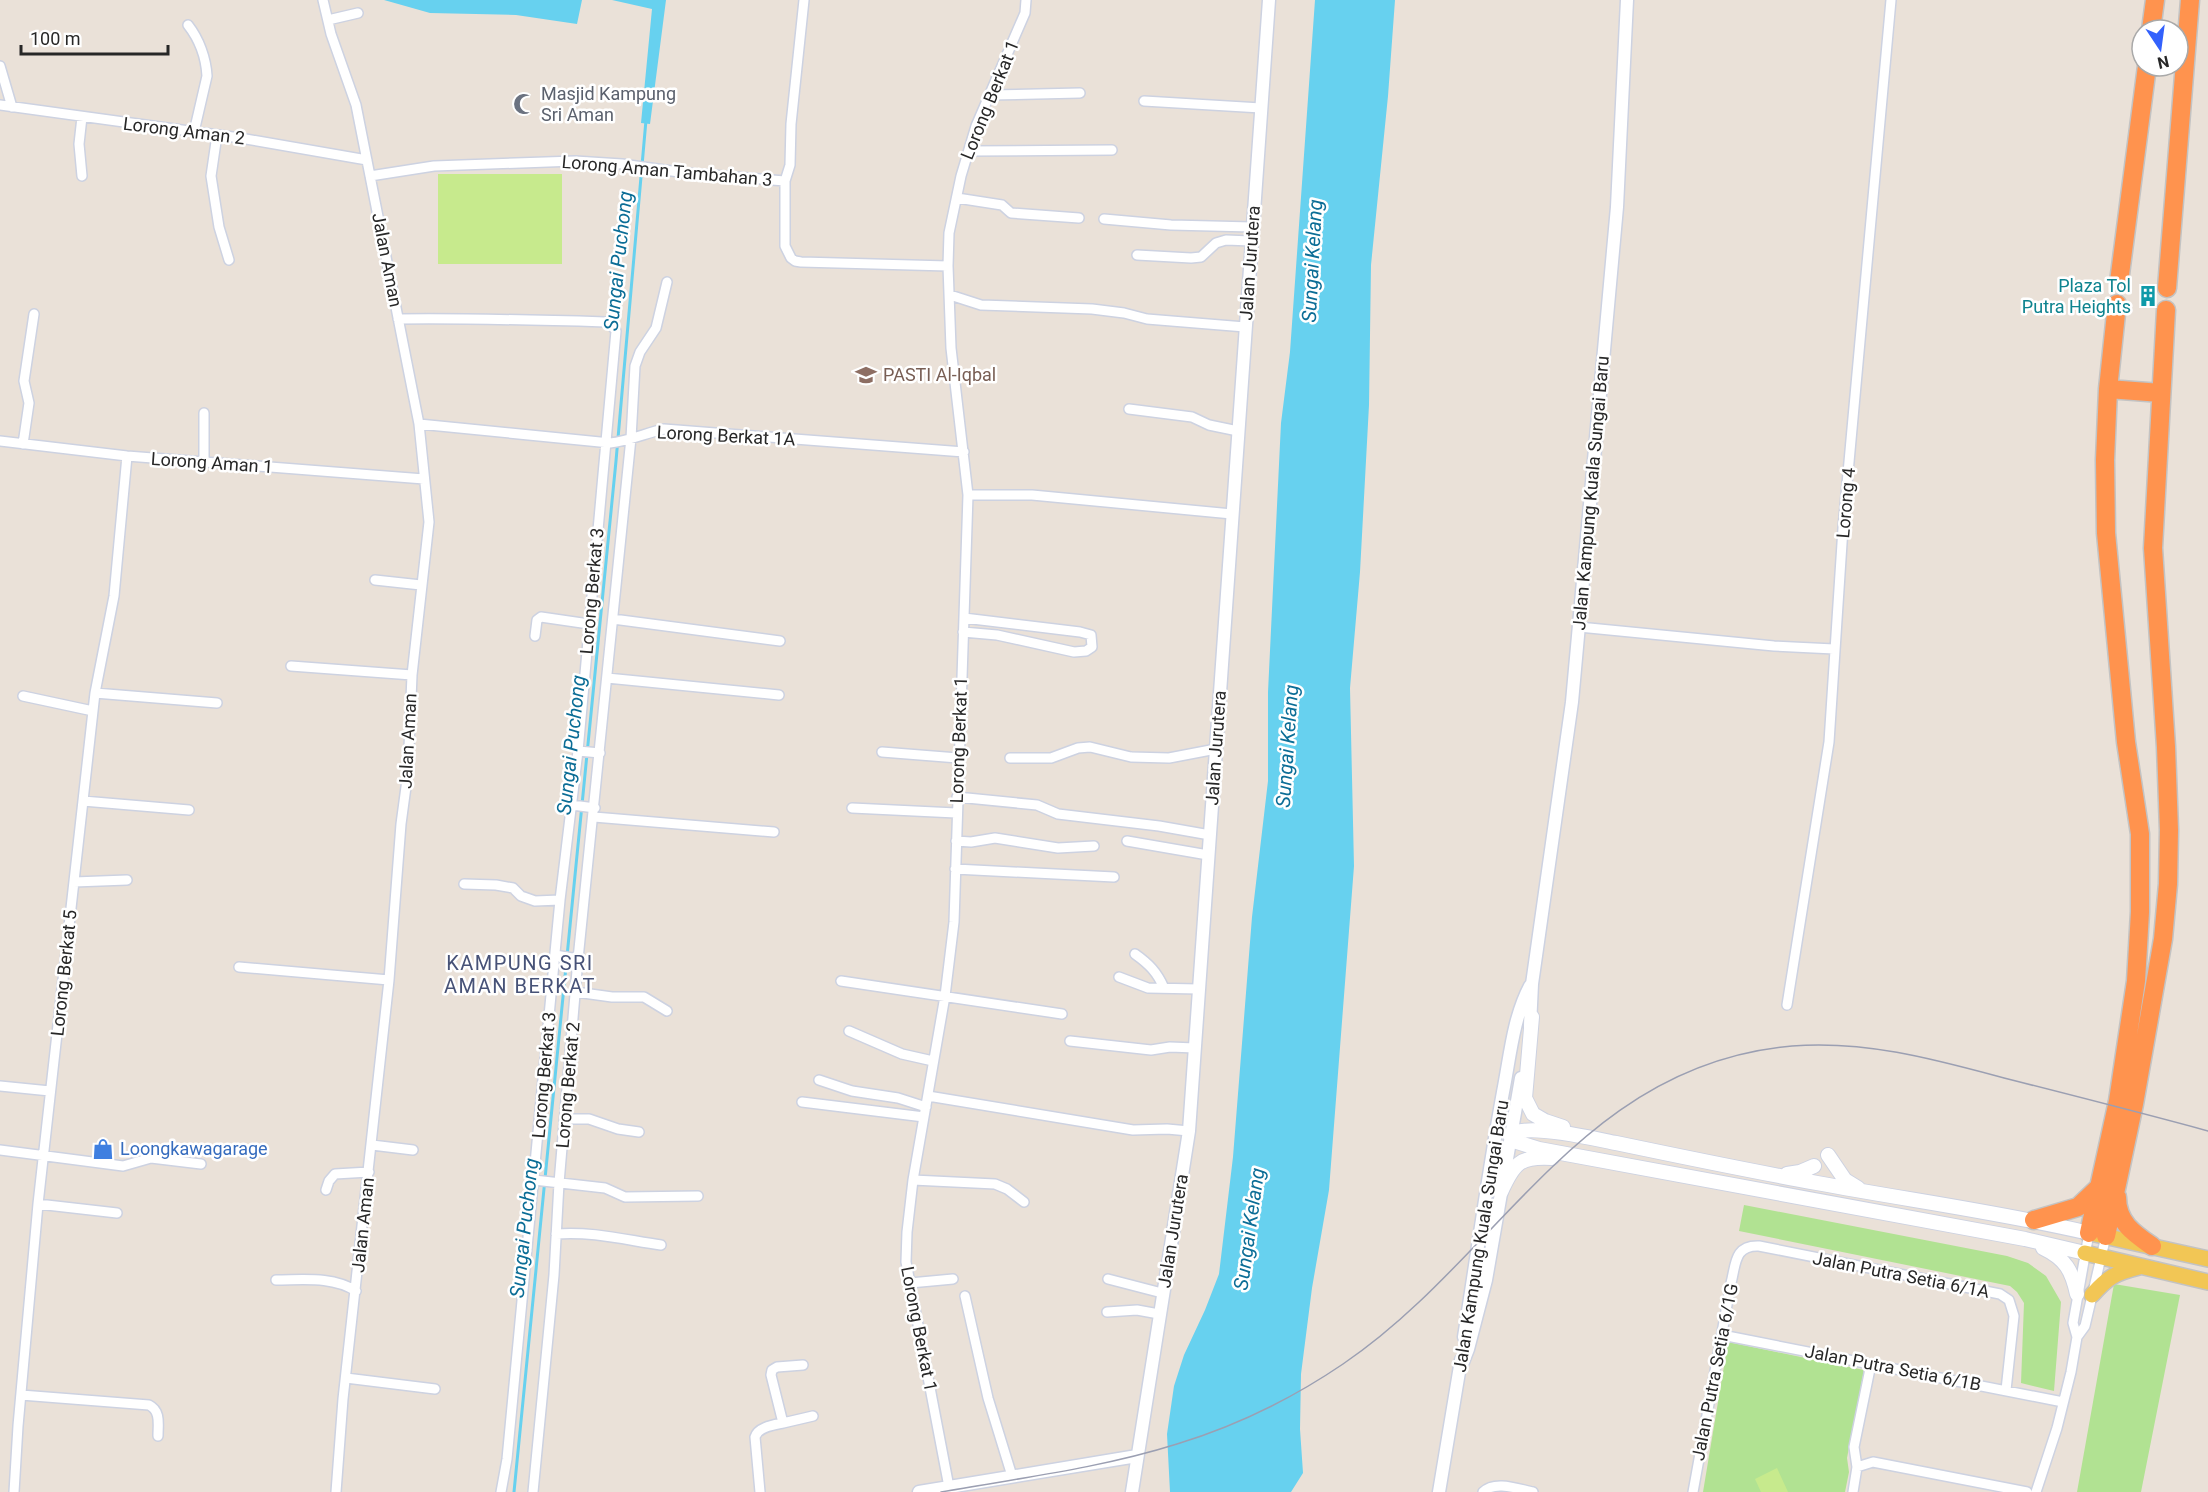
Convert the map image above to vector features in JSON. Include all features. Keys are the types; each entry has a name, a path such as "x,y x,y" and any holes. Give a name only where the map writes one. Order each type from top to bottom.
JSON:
{"highway":[{"path":"2153,18 2155,0"},
{"path":"2167,288 2190,0"},
{"path":"2119,282 2145,78"},
{"path":"2098,1234 2108,1187 2136,981 2140,912 2140,834 2126,742 2106,533 2105,460 2108,389 2117,304"},
{"path":"2034,1220 2078,1208 2108,1187 2134,1104 2163,939 2168,884 2169,830 2153,548 2166,310"},
{"path":"2108,389 2161,393"},
{"path":"2108,1187 2120,1216 2130,1230 2152,1246"}],"main road":[{"path":"1532,1017 1525,1098 1528,1107 1533,1114 1545,1121 1604,1140"},
{"path":"2208,1259 2034,1220 1818,1183 1604,1140 1534,1129 1515,1130 1510,1134 1517,1142 1539,1149 2025,1239 2208,1282"},
{"path":"1828,1155 1845,1180 1863,1191"},
{"path":"1501,1192 1509,1173 1519,1162 1528,1158 1605,1161"},
{"path":"1776,1175 1800,1172 1814,1167"},
{"path":"1792,1197 1818,1183"},
{"path":"1818,1183 1834,1204"},
{"path":"2025,1239 2057,1255 2072,1273 2085,1295 2106,1279 2122,1271 2142,1266"}],"street":[{"name":"Jalan Aman","path":"323,0 327,20 356,105 419,424 429,522 412,675 408,772 401,824 389,980 336,1492"},
{"name":"Lorong Aman Tambahan 3","path":"804,0 791,124 790,165 785,181 785,246 790,258 795,261 948,266"},
{"name":"Lorong Berkat 1","path":"949,1486 906,1262 906,1242 913,1180 945,996 954,922 968,495 951,348 949,233 976,126 1025,14 1026,0"},
{"name":"Jalan Jurutera","path":"1132,1492 1162,1293 1190,1131 1269,0"},
{"name":"Jalan Kampung Kuala Sungai Baru","path":"1461,1367 1486,1280 1532,1017 1532,984 1571,712 1617,218 1627,0"},
{"name":"Lorong 4","path":"1787,1005 1829,742 1834,649 1891,0"},
{"path":"327,20 358,13"},
{"path":"188,25 195,35 207,76 194,132"},
{"path":"0,66 12,107"},
{"path":"990,95 1080,93"},
{"path":"1144,101 1261,108"},
{"name":"Lorong Aman 2","path":"0,105 217,135 367,160"},
{"path":"82,117 78,144 82,176"},
{"path":"217,135 211,176 219,227 229,260"},
{"path":"969,150 1112,150"},
{"name":"Lorong Aman Tambahan 3","path":"370,176 434,166 575,161 785,181"},
{"path":"957,198 1002,205 1011,213 1079,218"},
{"path":"1104,219 1171,225 1252,227"},
{"path":"1137,255 1201,257 1216,243 1226,240 1251,241"},
{"name":"Lorong Berkat 2","path":"533,1492 554,1275 557,1183 565,1119 578,959 595,813 635,366 640,352 656,328 667,282"},
{"path":"950,295 981,305 1092,309 1147,319 1245,327"},
{"path":"22,444 28,403 24,381 34,314"},
{"name":"Lorong Berkat 3","path":"398,319 494,318 532,322 609,322 616,332 578,751 560,900 536,1180 507,1460 501,1492"},
{"path":"1129,409 1192,417 1209,425 1238,431"},
{"path":"204,413 204,462"},
{"name":"Lorong Berkat 1A","path":"419,424 607,442 627,440 664,429 964,452"},
{"name":"Lorong Aman 1","path":"0,441 127,456 424,479"},
{"name":"Lorong Berkat 5","path":"14,1492 43,1154 95,693 114,596 127,456"},
{"path":"968,495 1032,495 1232,514"},
{"path":"375,580 421,585"},
{"path":"535,636 538,618 589,624"},
{"path":"963,632 997,635 1074,652 1086,651 1092,646 1091,635 1080,632 964,618"},
{"path":"613,619 780,641"},
{"path":"1579,627 1774,646 1834,649"},
{"path":"291,666 412,675"},
{"path":"607,678 779,695"},
{"path":"95,693 217,703"},
{"path":"22,696 93,711"},
{"path":"1010,758 1051,758 1078,748 1090,747 1131,757 1169,758 1216,749"},
{"path":"578,751 600,753"},
{"path":"882,752 958,758"},
{"path":"957,797 1036,805 1058,814 1159,826 1210,835"},
{"path":"83,801 189,810"},
{"path":"572,805 595,813 774,832"},
{"path":"852,808 956,813"},
{"path":"956,841 971,842 994,838 1058,848 1094,846"},
{"path":"1127,841 1208,855"},
{"path":"955,869 1114,877"},
{"path":"74,882 127,880"},
{"path":"464,884 513,888 521,896 535,901 560,900"},
{"path":"1135,954 1150,964 1158,974 1164,988"},
{"path":"555,955 578,959"},
{"path":"240,967 389,980"},
{"path":"1119,977 1140,986 1199,989"},
{"path":"841,981 1062,1014"},
{"name":"Jalan Kampung Kuala Sungai Baru","path":"1439,1492 1515,1031 1521,1004 1532,984"},
{"path":"576,992 612,997 644,997 667,1011"},
{"path":"849,1031 902,1054 933,1061"},
{"path":"1480,1233 1488,1214 1498,1157 1510,1134 1506,1122 1515,1031"},
{"path":"1070,1041 1151,1050 1170,1047 1195,1048"},
{"path":"819,1080 852,1091 1133,1131 1167,1128 1190,1131"},
{"path":"0,1086 50,1091"},
{"path":"802,1102 924,1118"},
{"path":"565,1119 589,1119 618,1130 639,1132"},
{"path":"372,1145 413,1150"},
{"path":"0,1150 123,1166 151,1158 201,1164"},
{"path":"326,1190 335,1174 369,1172"},
{"path":"536,1180 605,1188 625,1197 698,1196"},
{"path":"913,1180 995,1184 1008,1189 1024,1202"},
{"path":"38,1204 117,1213"},
{"path":"556,1234 590,1233 608,1238 661,1245"},
{"path":"2036,1492 2063,1402 2077,1337 2085,1326 2085,1253 2098,1234"},
{"path":"2077,1337 2073,1323 2101,1257 2098,1234"},
{"name":"Jalan Putra Setia 6/1A","path":"1738,1252 1751,1246 1759,1246 2000,1294 2009,1300 2014,1316 2006,1390"},
{"name":"Jalan Putra Setia 6/1G","path":"1693,1492 1738,1252"},
{"path":"910,1283 953,1279"},
{"path":"1108,1279 1162,1293"},
{"path":"276,1280 330,1280 356,1291"},
{"path":"965,1296 988,1398 1012,1476"},
{"path":"1107,1312 1137,1310 1159,1314"},
{"name":"Jalan Putra Setia 6/1B","path":"1722,1335 2063,1402"},
{"path":"1853,1492 1857,1467 1854,1447 1871,1364"},
{"path":"783,1423 771,1376 772,1370 777,1367 803,1365"},
{"path":"346,1378 435,1389"},
{"path":"21,1395 149,1405 158,1413 158,1436"},
{"path":"760,1492 755,1437 761,1429 813,1416"},
{"path":"919,1492 1137,1456"},
{"path":"1857,1467 1873,1462 2027,1492"},
{"path":"1483,1492 1495,1485 1533,1492"}],"green space":[{"path":"438,174 562,174 562,264 438,264"},
{"path":"1744,1205 2007,1256 2028,1263 2046,1276 2061,1302 2054,1391 2021,1383 2024,1303 2010,1286 1739,1231"},
{"path":"2114,1284 2180,1295 2141,1492 2077,1492"},
{"path":"1728,1342 1864,1370 1847,1458 1849,1472 1845,1492 1703,1492"},
{"path":"1777,1468 1788,1492 1761,1492 1755,1479"}],"water":[{"path":"384,0 582,0 577,24 516,15 430,13"},
{"path":"612,0 666,0 650,124 641,123 652,9"},
{"name":"Sungai Kelang","path":"1315,0 1395,0 1371,265 1369,405 1360,572 1350,688 1354,866 1329,1190 1312,1288 1301,1374 1300,1429 1303,1473 1291,1492 1170,1492 1167,1434 1174,1386 1184,1355 1219,1274 1233,1157 1252,917 1268,781 1268,692 1281,423 1290,352"}],"waterway":[{"name":"Sungai Puchong","path":"514,1492 616,461 646,120"}],"tram line":[{"path":"941,1492 1060,1472 1119,1460 1177,1444 1221,1429 1304,1388 1343,1364 1399,1321 1547,1172 1598,1127 1654,1088 1718,1060 1792,1046 1820,1045 1875,1049 1955,1065 2208,1131"}],"place":[{"name":"Masjid Kampung Sri Aman","path":"524,104"},
{"name":"Plaza Tol Putra Heights","path":"2148,296"},
{"name":"PASTI Al-Iqbal","path":"866,375"},
{"name":"Loongkawagarage","path":"103,1149"}],"district":[{"name":"KAMPUNG SRI AMAN BERKAT","path":"520,974"}]}
